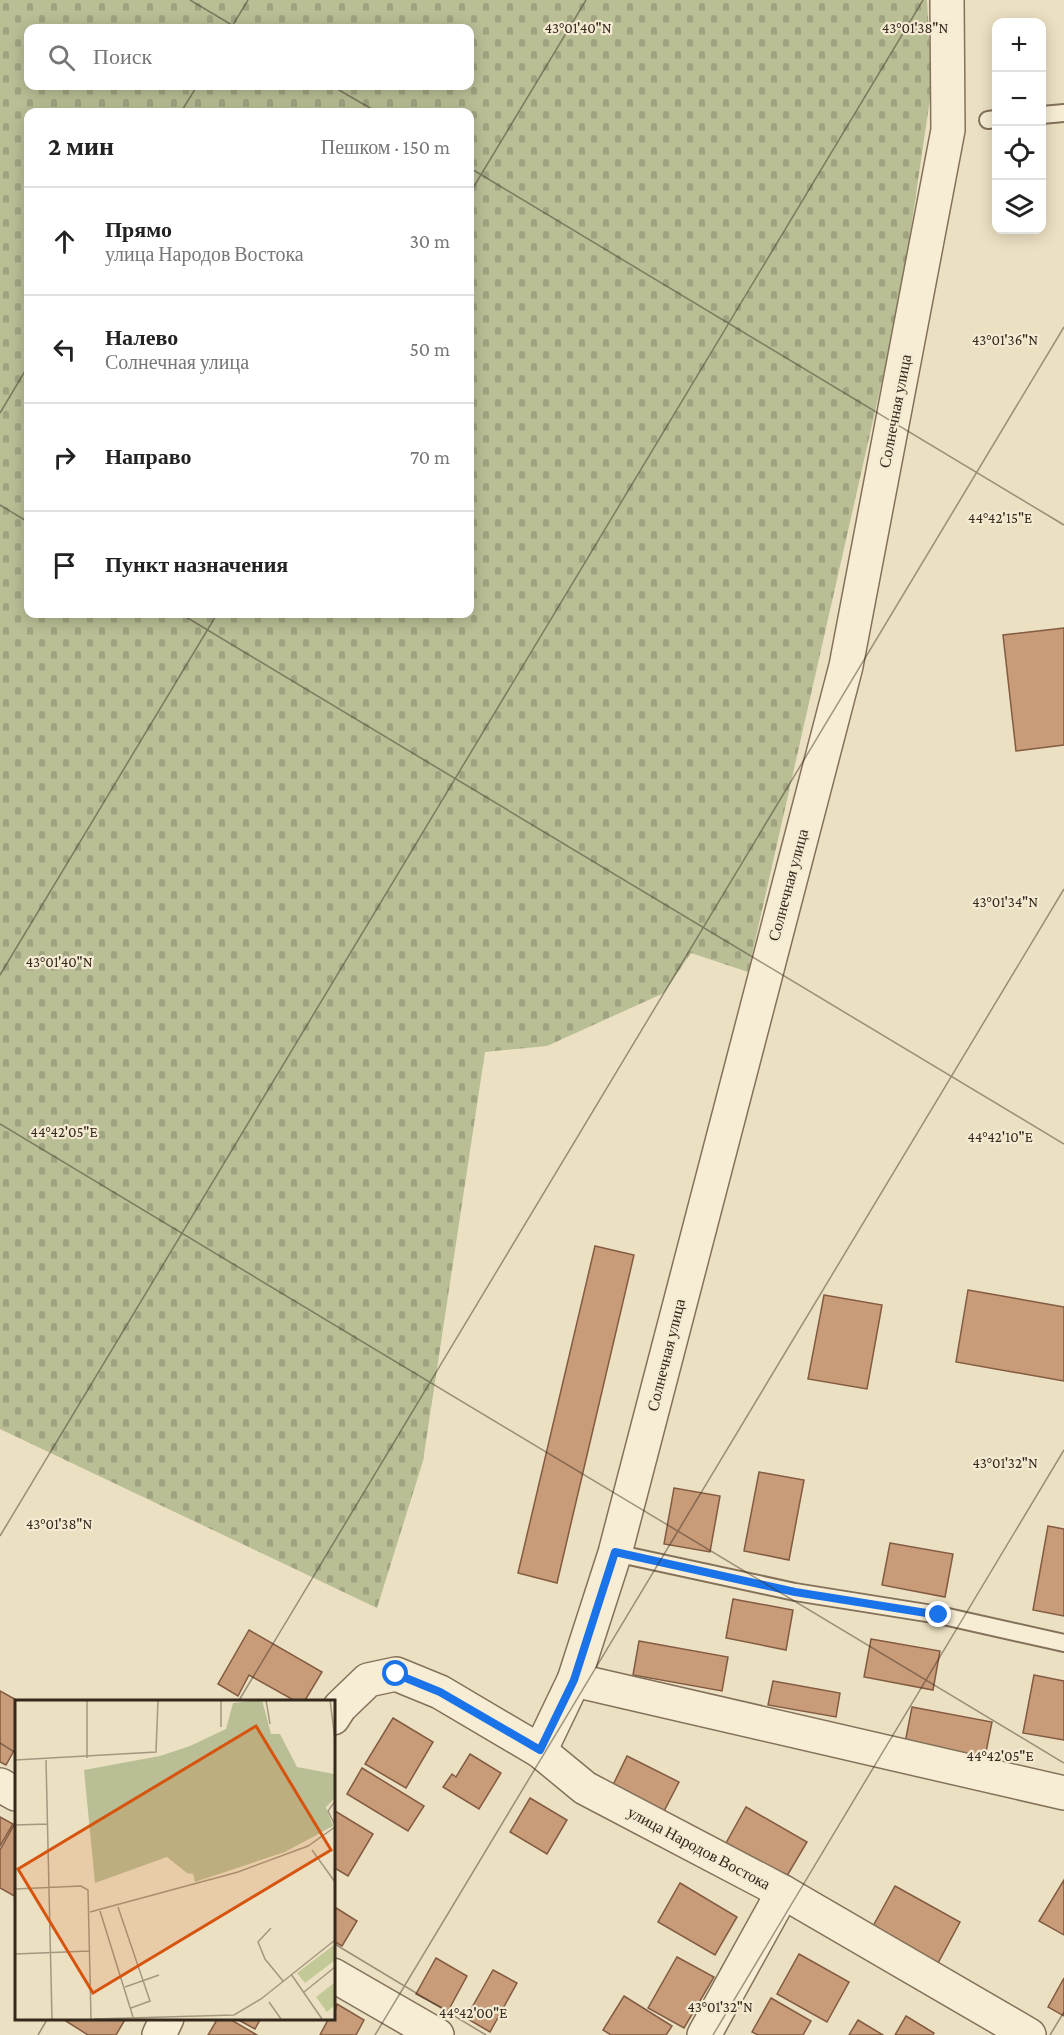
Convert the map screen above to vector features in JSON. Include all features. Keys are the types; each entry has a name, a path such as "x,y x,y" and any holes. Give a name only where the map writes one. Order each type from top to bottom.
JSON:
{"street":[{"name":"Солнечная улица","path":"540,1750 574,1680 615,1552 846,666 948,130 946,0"},
{"name":"улица Народов Востока","path":"334,1716 340,1707 368,1680 396,1674 440,1692 540,1750 585,1788 783,1892 1029,2035"},
{"path":"574,1680 1064,1793"},
{"path":"0,1785 15,1793"},
{"path":"704,2035 783,1892"},
{"path":"334,1976 437,2035"},
{"path":"159,2035 166,2020"}],"lane":[{"path":"1046,115 1064,113"},
{"path":"615,1552 795,1592 939,1615 1064,1643"}],"green space":[{"path":"0,0 927,0 932,85 901,297 748,972 691,953 664,993 547,1046 485,1052 423,1461 377,1608 0,1429"}],"building":[{"path":"1064,628 1064,745 1016,751 1003,635"},
{"path":"595,1246 634,1255 557,1583 518,1573"},
{"path":"968,1290 1064,1307 1064,1381 956,1362"},
{"path":"824,1295 882,1305 867,1389 808,1379"},
{"path":"759,1472 804,1480 789,1560 744,1551"},
{"path":"674,1488 720,1496 710,1552 664,1544"},
{"path":"1048,1526 1064,1529 1064,1616 1033,1610"},
{"path":"890,1543 953,1554 945,1597 882,1585"},
{"path":"733,1599 793,1610 786,1650 726,1638"},
{"path":"249,1630 322,1672 305,1700 293,1700 249,1675 238,1696 218,1684"},
{"path":"871,1639 940,1651 933,1690 864,1677"},
{"path":"639,1641 728,1657 722,1691 633,1675"},
{"path":"1034,1675 1064,1681 1064,1740 1023,1733"},
{"path":"773,1681 840,1693 836,1717 768,1705"},
{"path":"0,1691 16,1700 15,1749 6,1765 0,1762"},
{"path":"912,1707 992,1722 985,1757 905,1743"},
{"path":"393,1718 433,1742 406,1788 365,1764"},
{"path":"470,1754 501,1773 479,1809 443,1787 452,1774 456,1777"},
{"path":"627,1756 679,1782 662,1815 611,1789"},
{"path":"362,1768 424,1806 408,1831 347,1794"},
{"path":"530,1798 567,1820 547,1854 510,1832"},
{"path":"746,1807 807,1842 781,1886 721,1852"},
{"path":"335,1811 373,1834 348,1876 334,1868"},
{"path":"0,1817 13,1824 0,1846"},
{"path":"15,1826 15,1896 0,1888 0,1850"},
{"path":"1064,1880 1064,1935 1039,1921"},
{"path":"680,1883 737,1917 715,1955 658,1922"},
{"path":"895,1886 960,1922 938,1963 872,1928"},
{"path":"334,1907 357,1921 342,1946 334,1942"},
{"path":"799,1954 849,1982 827,2022 777,1994"},
{"path":"677,1957 714,1977 684,2028 648,2008"},
{"path":"436,1958 467,1976 448,2011 416,1994"},
{"path":"493,1970 517,1983 490,2032 466,2018"},
{"path":"1064,1978 1064,2016 1048,2007"},
{"path":"624,1996 672,2026 666,2035 611,2035 603,2030"},
{"path":"771,1998 811,2021 803,2035 758,2035 752,2032"},
{"path":"337,2004 364,2020 356,2035 320,2035 328,2020 334,2020"},
{"path":"906,2016 934,2033 933,2035 895,2035"},
{"path":"64,2020 125,2020 116,2035 88,2035"},
{"path":"217,2020 231,2020 257,2035 208,2035"},
{"path":"239,2020 260,2020 255,2029"},
{"path":"858,2020 883,2035 849,2035"}],"route":[{"path":"396,1674 440,1692 540,1750 574,1680 615,1552 795,1592 939,1615"}]}
